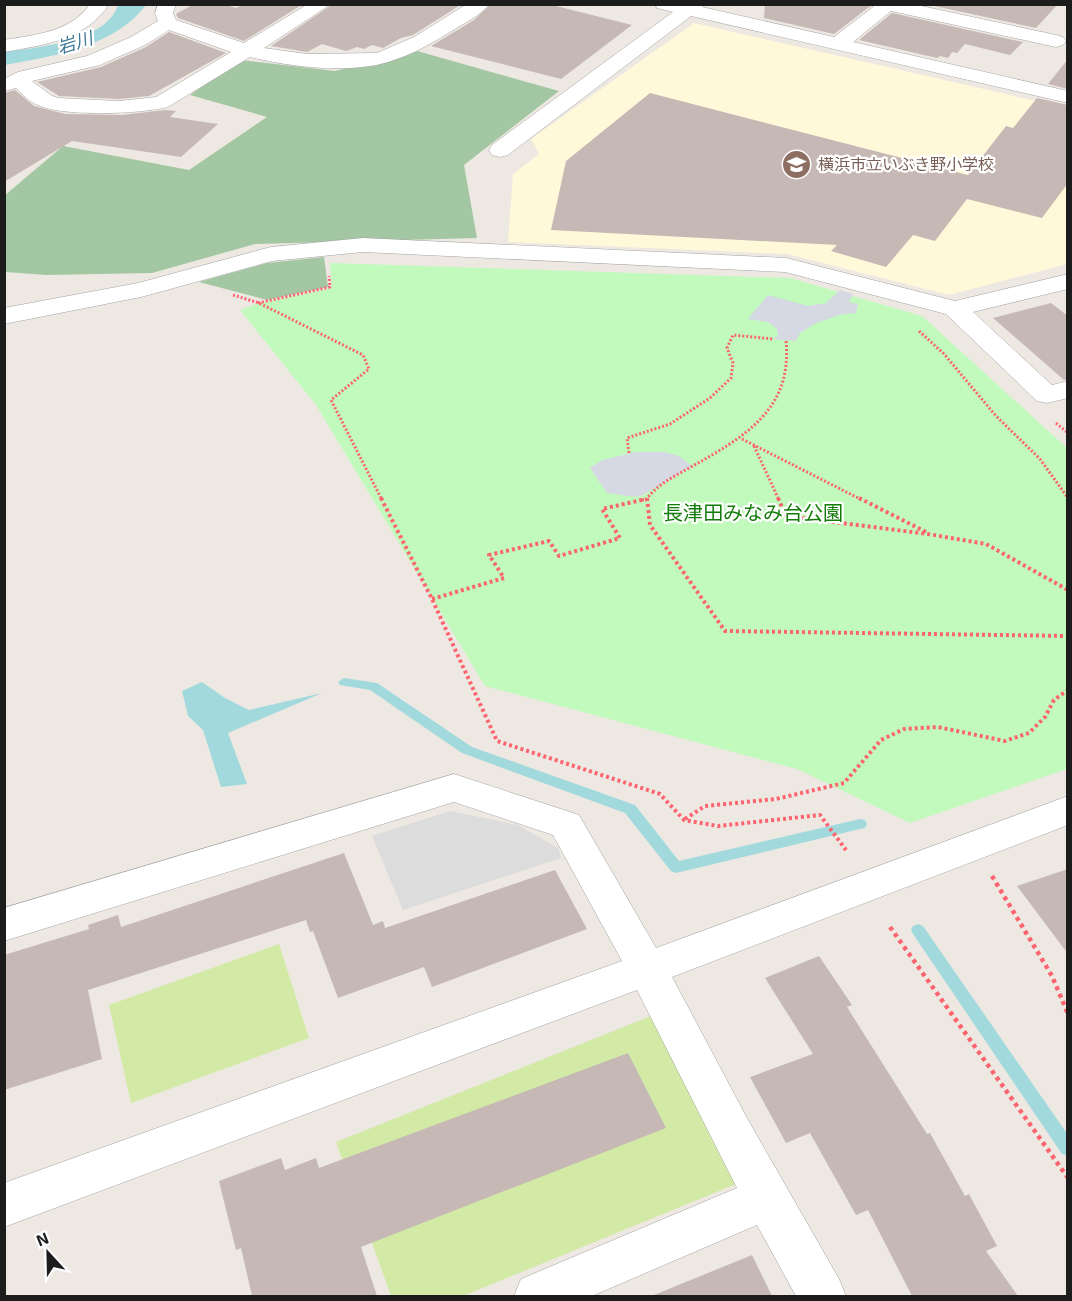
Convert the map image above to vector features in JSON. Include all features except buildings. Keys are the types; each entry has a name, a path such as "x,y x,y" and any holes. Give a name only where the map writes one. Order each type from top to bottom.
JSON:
{"street":[{"path":"4,46 40,40 70,30 92,16 100,4"},
{"path":"12,83 45,101 59,104 119,107 161,103 322,4"},
{"path":"12,83 25,76 93,61 138,41 167,14 193,34 272,57 327,63 381,57 429,36 480,4"},
{"path":"664,4 691,7 838,44 1068,97"},
{"path":"838,44 889,4 1062,34 1019,86"},
{"path":"500,150 691,7"},
{"path":"4,316 141,290 271,254 363,245 786,265 955,309 1047,395 1068,389"},
{"path":"955,309 1068,281"},
{"path":"4,926 454,788 566,825 648,969 767,1198 822,1296"},
{"path":"4,1205 648,969 1067,812"},
{"path":"538,1296 767,1198"}],"path":[{"path":"257,303 330,287 327,248"},
{"path":"224,294 257,303 363,355 369,369 331,400 432,599 497,741 660,794 684,820 718,826 820,815 846,850"},
{"path":"918,330 944,354 996,416 1040,459 1068,498"},
{"path":"629,453 627,438 670,424 710,398 731,378 733,363 727,348 733,335 773,339"},
{"path":"432,599 504,578 489,555 549,541 559,556 620,538 602,509 646,499 666,482 742,439 759,423 778,395 787,367 786,340"},
{"path":"742,439 928,534"},
{"path":"754,446 786,516 928,534 986,544 1068,590"},
{"path":"646,499 650,525 725,631 1068,636"},
{"path":"684,820 705,806 776,799 844,783 881,740 904,729 939,727 1005,741 1029,733 1045,717 1054,700 1068,690"},
{"path":"990,873 1052,976 1068,1014"},
{"path":"890,927 1068,1178"}],"shaded area":[{"name":"横浜市立いぶき野小学校","path":"694,23 1067,108 1067,264 949,295 787,254 508,242 513,174 539,154 531,139"},
{"path":"840,290 853,294 849,302 858,304 856,313 843,314 816,323 800,333 796,341 773,339 778,336 777,329 768,322 748,319 768,295 808,306 826,303"},
{"path":"636,452 664,452 679,456 692,466 643,495 636,497 607,493 590,468 602,460"},
{"path":"450,811 518,825 558,848 561,858 403,910 372,836"}],"green space":[{"path":"417,51 559,91 464,165 477,238 255,244 152,273 47,275 5,272 4,196 63,146 189,170 267,117 190,95 240,60 335,71"},
{"path":"324,257 328,287 267,300 199,282 267,263"},
{"name":"長津田みなみ台公園","path":"330,263 790,278 922,316 1067,448 1067,769 910,823 797,769 485,686 316,405 240,310 259,303 332,288"},
{"path":"279,944 309,1038 131,1103 109,1005"},
{"path":"651,1016 741,1182 463,1296 391,1296 336,1142"}],"water":[{"name":"岩川","path":"118,5 146,5 133,19 100,40 63,53 5,65 5,52 52,45 86,35 111,17"},
{"path":"202,682 225,698 249,710 322,693 228,733 247,784 221,787 203,730 188,716 182,691"}],"waterway":[{"path":"344,682 373,686 467,750 630,809 676,867 860,824"},
{"path":"918,930 1068,1149"}],"place":[{"name":"横浜市立いぶき野小学校","path":"797,164"}]}
